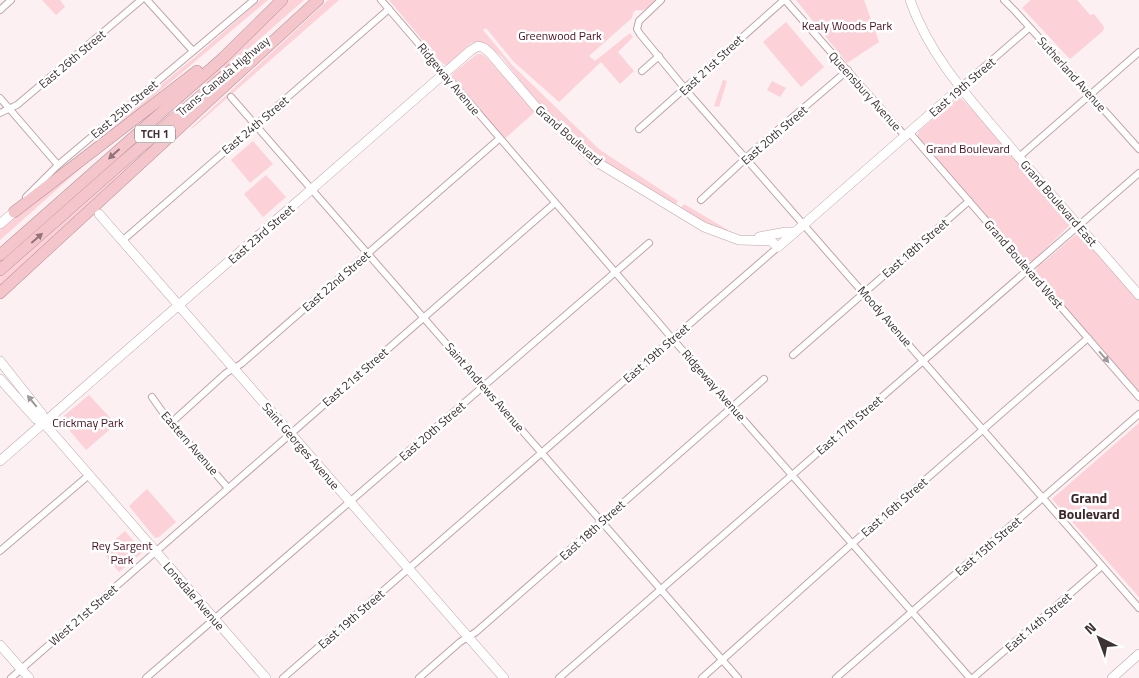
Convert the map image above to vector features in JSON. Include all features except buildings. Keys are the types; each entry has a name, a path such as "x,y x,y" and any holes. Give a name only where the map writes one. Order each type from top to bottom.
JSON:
{"highway":[{"name":"Trans-Canada Highway","path":"0,270 311,0"},
{"path":"0,293 318,0"},
{"name":"Trans-Canada Highway","path":"0,255 216,64 281,2"},
{"path":"14,212 180,84 281,2"},
{"path":"82,217 99,214 104,197"}],"street":[{"path":"0,10 11,0"},
{"name":"East 26th Street","path":"0,112 17,105 141,0"},
{"path":"147,0 193,51"},
{"name":"East 25th Street","path":"0,224 14,212 16,207 58,165 254,0"},
{"name":"Ridgeway Avenue","path":"381,0 672,339 972,678"},
{"name":"Moody Avenue","path":"662,0 638,21 637,29 640,34 1139,608"},
{"name":"Queensbury Avenue","path":"784,0 907,134"},
{"name":"East 21st Street","path":"638,129 784,0"},
{"name":"Grand Boulevard East","path":"910,0 933,49 960,88 1139,294"},
{"name":"Sutherland Avenue","path":"1004,0 1139,149"},
{"name":"East 24th Street","path":"122,241 389,9"},
{"name":"East 19th Street","path":"283,678 1029,28"},
{"name":"East 23rd Street","path":"0,461 478,46"},
{"name":"Grand Boulevard","path":"478,46 490,53 536,107 595,161 704,227 743,241 771,241 778,247"},
{"path":"1019,157 1139,52"},
{"path":"642,71 658,56"},
{"name":"East 20th Street","path":"701,200 746,158 848,70"},
{"name":"Saint Andrews Avenue","path":"231,97 738,678"},
{"path":"0,98 58,165"},
{"name":"Grand Boulevard West","path":"907,134 970,201 1139,397"},
{"name":"East 22nd Street","path":"172,422 226,373 234,369 499,139"},
{"name":"East 17th Street","path":"559,678 1139,173"},
{"name":"East 18th Street","path":"793,355 970,201"},
{"name":"East 21st Street","path":"156,552 555,203"},
{"name":"Saint Georges Avenue","path":"99,214 504,678"},
{"name":"Grand Boulevard","path":"726,235 761,237 786,232 794,233"},
{"name":"East 20th Street","path":"146,678 649,243"},
{"name":"East 16th Street","path":"702,678 852,543 1088,338"},
{"name":"Lonsdale Avenue","path":"0,361 42,414 44,423"},
{"name":"Lonsdale Avenue","path":"0,379 36,419 44,423 266,678"},
{"name":"East 18th Street","path":"419,678 476,632 764,380"},
{"name":"Eastern Avenue","path":"152,398 166,417 228,488"},
{"name":"East 15th Street","path":"836,678 1139,414"},
{"path":"0,551 89,476"},
{"name":"West 21st Street","path":"11,678 156,552"},
{"name":"East 14th Street","path":"972,678 1102,566"},
{"path":"0,645 29,678"},
{"path":"1112,678 1139,654"}],"green space":[{"path":"42,0 60,0 65,7 56,15"},
{"path":"260,0 268,0 121,124 79,155 119,122 118,120 195,57"},
{"path":"288,0 304,0 229,66 195,91 194,89 239,50"},
{"path":"328,0 339,0 190,129"},
{"name":"Greenwood Park","path":"389,0 656,0 645,9 636,10 632,18 589,56 595,61 630,33 633,37 618,52 634,71 620,84 601,62 559,102 514,62 486,28 483,30 512,65 600,150 678,201 675,206 598,159 550,114 528,91 502,57 486,44 475,42 470,44 449,64 445,65"},
{"name":"Kealy Woods Park","path":"796,0 864,0 879,42 847,63"},
{"path":"1031,0 1077,0 1090,15 1094,14 1104,27 1103,31 1070,59 1022,8"},
{"path":"786,22 824,67 801,87 763,42"},
{"name":"Greenwood Park","path":"477,54 482,54 487,58 535,112 503,140 451,79 453,73"},
{"path":"723,80 727,81 719,107 714,106"},
{"path":"772,81 786,88 780,97 767,90"},
{"name":"Grand Boulevard","path":"958,97 979,115 1072,223 1032,262 1024,259 917,136 919,131"},
{"path":"125,129 0,240 0,230"},
{"path":"155,141 8,279 0,286 0,276"},
{"path":"253,141 273,164 250,183 231,160"},
{"path":"266,175 286,197 263,217 244,194"},
{"path":"684,204 728,230 728,232 711,228 680,209"},
{"path":"1079,234 1139,299 1139,392 1035,272 1040,263 1044,262 1074,236"},
{"name":"Crickmay Park","path":"89,395 116,424 86,450 60,419"},
{"path":"1139,423 1139,597 1052,499"},
{"path":"147,489 176,522 159,537 155,538 129,506"},
{"name":"Rey Sargent Park","path":"125,531 143,552 119,572 102,551"}],"district":[{"name":"Grand Boulevard","path":"1089,506"}]}
